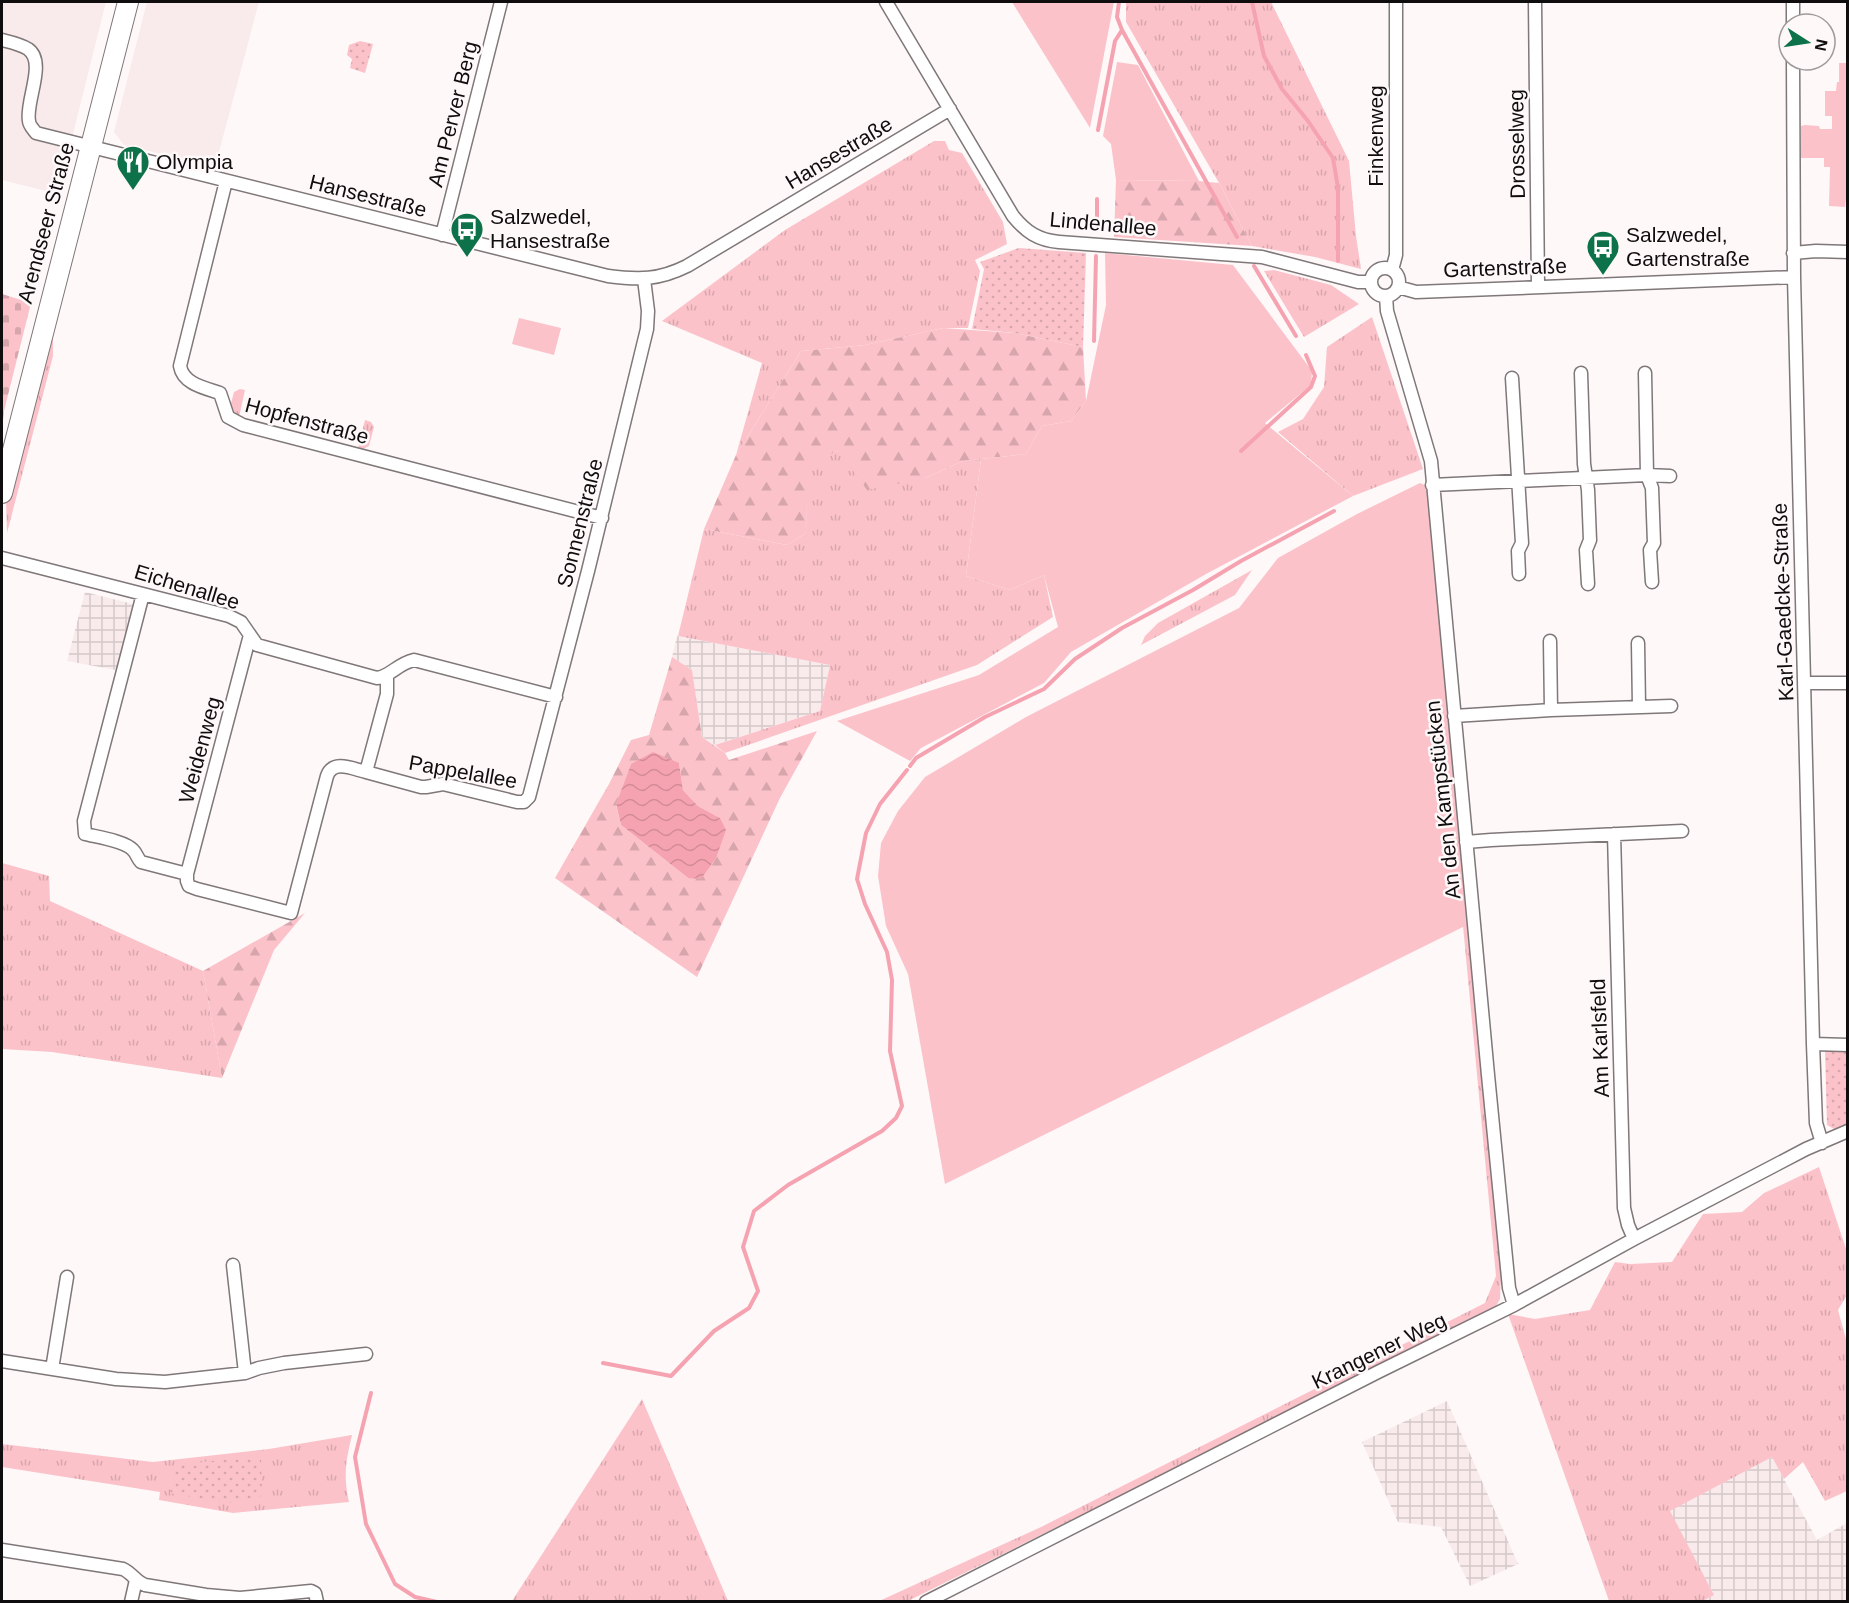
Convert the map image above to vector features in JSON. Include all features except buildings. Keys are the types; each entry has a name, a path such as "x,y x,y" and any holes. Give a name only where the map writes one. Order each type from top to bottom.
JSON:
{"main road":[{"name":"Arendseer Straße","path":"2,492 128,2"}],"street":[{"name":"Am Perver Berg","path":"442,235 501,2"},
{"name":"Lindenallee","path":"886,2 1013,216 1024,230 1037,237 1059,242 1262,257 1358,282 1371,282"},
{"name":"Finkenweg","path":"1392,270 1396,255 1396,2"},
{"name":"Drosselweg","path":"1535,2 1538,286"},
{"name":"Hansestraße","path":"2,40 20,45 30,50 34,56 36,67 28,112 29,123 36,133 608,276 644,279 662,277 687,266 950,109"},
{"name":"Karl-Gaedcke-Straße","path":"1793,72 1793,253 1816,1123 1822,1143"},
{"name":"Hopfenstraße","path":"226,181 180,366 181,372 190,382 220,393 228,417 243,425 602,518"},
{"path":"1793,253 1848,252"},
{"path":"1384,268 1392,270 1399,280 1398,288 1394,293 1386,296 1376,293 1371,282 1374,274 1384,268"},
{"name":"Gartenstraße","path":"1398,288 1416,292 1794,277"},
{"name":"Sonnenstraße","path":"536,776 602,518 647,329 648,311 644,279"},
{"name":"An den Kampstücken","path":"1386,296 1387,311 1428,449 1509,1288 1514,1305"},
{"path":"1581,373 1584,464 1590,540 1586,550 1588,584"},
{"path":"1645,373 1647,475 1652,488 1654,543 1650,550 1652,582"},
{"path":"1512,378 1522,543 1518,551 1519,574"},
{"path":"1432,485 1586,477 1670,476"},
{"name":"Eichenallee","path":"2,558 229,616 241,622 257,645 376,678 387,676"},
{"path":"143,594 84,821 86,834 124,844 135,852 136,858 141,862 187,874"},
{"name":"Weidenweg","path":"187,874 250,635"},
{"path":"1550,641 1551,710"},
{"path":"1638,643 1639,707"},
{"path":"366,772 387,694 387,676 398,665 414,660 556,697"},
{"path":"1805,683 1848,683"},
{"path":"1454,716 1671,706"},
{"name":"Pappelallee","path":"187,874 189,886 291,913 323,791 329,770 333,766 366,772 421,787 443,783 517,802 525,802 529,797 536,776"},
{"path":"1466,842 1682,831"},
{"name":"Am Karlsfeld","path":"1614,834 1624,1208 1634,1239"},
{"path":"1814,1044 1848,1045"},
{"name":"Krangener Weg","path":"926,1602 1514,1305 1806,1149 1848,1131"},
{"path":"233,1265 245,1373"},
{"path":"52,1369 67,1277"},
{"path":"2,1361 127,1381 165,1382 245,1373 284,1363 366,1354"},
{"path":"2,1550 123,1569 145,1585 221,1597 254,1597 311,1591 315,1593 317,1602"},
{"path":"131,1602 136,1580"}],"shaded area":[{"path":"2,2 106,2 58,194 2,180"},
{"path":"147,2 259,2 215,167 124,145 114,132"},
{"path":"85,592 133,604 116,670 67,661"},
{"path":"677,636 830,665 820,711 715,745 702,737 692,670 672,657"},
{"path":"1447,1401 1518,1564 1470,1586 1441,1527 1398,1522 1362,1442"},
{"path":"1772,1457 1817,1540 1847,1523 1847,1601 1703,1601 1714,1595 1669,1511"}],"green space":[{"path":"1012,2 1114,2 1090,128"},
{"path":"1126,2 1271,2 1349,161 1361,269 1315,257 1252,246 1219,183 1126,22"},
{"path":"360,41 373,44 365,73 350,68 352,59 347,55 349,45"},
{"path":"1117,62 1138,65 1199,181 1116,180 1111,144 1103,136"},
{"path":"1839,63 1848,63 1848,198 1846,198 1845,207 1829,206 1830,167 1824,167 1824,158 1801,158 1801,126 1832,129 1832,116 1825,116 1825,91 1836,91 1837,82 1839,82"},
{"path":"934,141 945,141 949,150 962,153 1003,222 1007,244 975,260 980,271 968,328 943,328 865,345 801,351 736,455 762,363 662,321 785,230"},
{"path":"1116,180 1219,183 1252,246 1114,237"},
{"path":"1019,248 1086,253 1083,347 1015,333 972,329 984,269 980,262"},
{"path":"1105,253 1233,265 1312,371 1311,385 1265,423 1353,496 1206,574 1071,652 1044,683 921,748 910,761 837,721 979,675 1058,627 1044,575 1010,590 966,576 981,459 1026,454 1042,426 1071,421 1086,401 1106,305"},
{"path":"1274,270 1331,285 1359,304 1304,337 1264,271"},
{"path":"2,294 31,303 4,411 2,430"},
{"path":"1372,317 1423,469 1353,496 1278,432 1303,419 1324,387 1327,347"},
{"path":"519,318 561,328 554,355 512,344"},
{"path":"943,328 1015,333 1083,347 1086,401 1071,421 1042,426 1026,454 963,461 925,478 867,490 838,450 808,467 806,533 787,545 704,529 736,455 801,351 865,345"},
{"path":"53,333 53,356 7,533 6,498"},
{"path":"240,389 245,390 239,417 229,411 234,392"},
{"path":"365,420 371,422 374,427 369,446 363,449 358,448"},
{"path":"838,450 925,478 963,461 981,459 966,576 1010,590 1044,575 1053,617 977,665 725,753 715,745 820,711 830,665 678,636 704,529 787,545 806,533 807,466"},
{"path":"1420,483 1427,486 1469,924 945,1184 908,974 886,926 878,876 881,843 898,811 925,777 1026,717 1239,608 1278,558 1357,514"},
{"path":"1252,570 1235,595 1141,645 1145,636 1158,623"},
{"path":"672,657 692,670 702,737 725,753 729,760 817,731 780,798 697,977 555,878 609,784 631,740 649,735","holes":["679,763 683,790 698,806 720,818 688,878 621,825 616,805 631,764"]},
{"path":"2,863 49,876 50,901 203,971 222,1078 52,1052 2,1049"},
{"path":"305,913 274,950 222,1078 203,971"},
{"path":"1469,924 1501,1273 1500,1299 1494,1310 908,1601 877,1602 1041,1527 1485,1303 1496,1276 1463,926"},
{"path":"1825,1050 1847,1051 1847,1124 1836,1130 1827,1125"},
{"path":"1819,1167 1847,1252 1847,1295 1838,1310 1847,1343 1847,1491 1825,1501 1803,1462 1784,1479 1772,1457 1670,1511 1714,1595 1703,1601 1609,1601 1508,1314 1535,1319 1590,1310 1615,1262 1630,1264 1672,1262 1703,1214 1742,1212 1764,1193"},
{"path":"642,1399 728,1601 512,1601"},
{"path":"352,1435 346,1468 349,1502 233,1513 159,1500 160,1492 2,1467 2,1444 153,1462 269,1449"},
{"path":"261,1457 262,1496 227,1503 170,1493 176,1464"}],"water":[{"path":"653,752 679,763 683,790 698,806 720,818 726,830 716,858 701,879 688,878 621,825 616,804 631,764"}],"waterway":[{"path":"1119,2 1117,17 1122,30 1237,237"},
{"path":"1252,2 1264,56 1282,89 1308,121 1333,158 1338,188 1338,261"},
{"path":"1098,130 1115,41 1122,30"},
{"path":"1097,199 1097,230"},
{"path":"1094,341 1096,256"},
{"path":"1254,266 1296,336"},
{"path":"1241,451 1311,387 1315,376 1306,355"},
{"path":"910,766 916,758 985,717 1044,689 1075,659 1122,628 1334,511"},
{"path":"603,1363 671,1376 714,1331 749,1308 758,1291 743,1247 754,1211 788,1185 882,1131 896,1118 902,1106 890,1051 892,980 887,952 865,904 857,879 866,833 880,804 907,770"},
{"path":"371,1393 355,1457 366,1524 395,1584 415,1597 437,1602"}],"place":[{"name":"Olympia","path":"133,191"},
{"name":"Salzwedel, Hansestraße","path":"467,258"},
{"name":"Salzwedel, Gartenstraße","path":"1603,276"}]}
